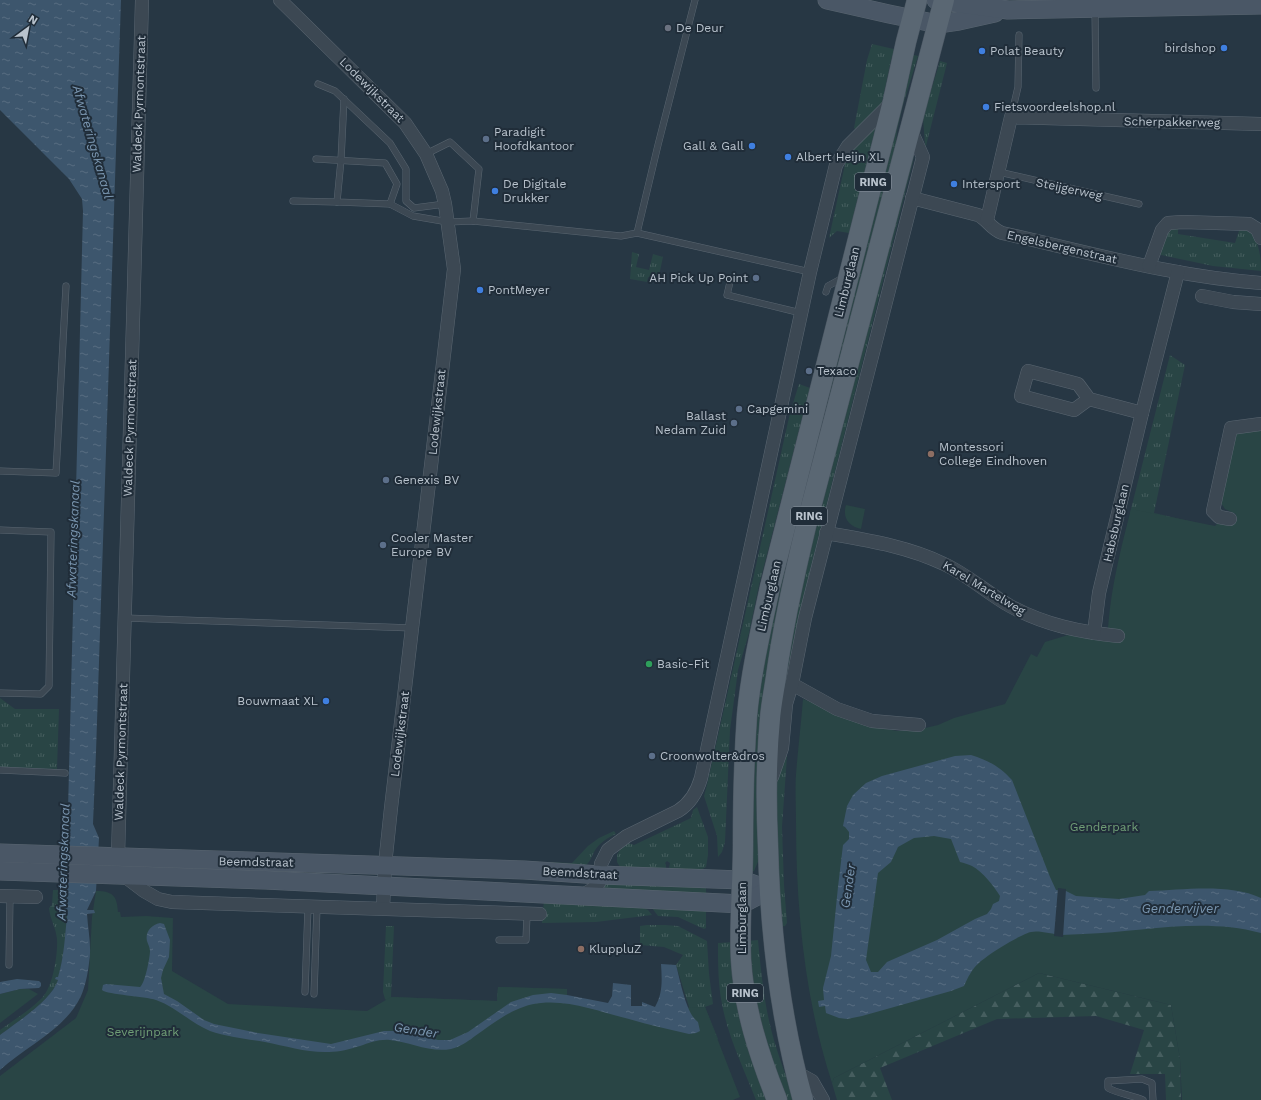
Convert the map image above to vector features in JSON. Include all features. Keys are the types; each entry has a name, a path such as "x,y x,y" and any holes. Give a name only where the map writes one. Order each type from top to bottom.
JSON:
{"main road":[{"path":"827,0 938,24 960,21 1008,10"},
{"name":"Limburglaan","path":"777,1100 758,1050 751,1024 745,994 742,962 742,813 747,714 757,648 770,587 843,272 893,101 917,0"},
{"path":"941,0 1008,10 1244,2 1261,5"},
{"name":"Limburglaan","path":"803,1100 794,1071 780,999 769,890 766,796 770,719 779,653 790,592 938,24 941,0"},
{"name":"Beemdstraat","path":"0,853 524,870 600,875 742,880 769,890"},
{"name":"Beemdstraat","path":"0,871 384,886 742,904"},
{"path":"742,904 769,890"}],"street":[{"name":"Waldeck Pyrmontstraat","path":"110,856 125,618 142,0"},
{"name":"Lodewijkstraat","path":"280,0 405,123 426,154 442,191 448,222 454,269 385,865 384,886"},
{"path":"582,896 597,886 600,881 601,864 608,850 627,836 686,806 697,791 810,272 836,165 848,146 893,101"},
{"path":"987,220 1011,117"},
{"name":"Scherpakkerweg","path":"1011,117 1096,117 1261,124"},
{"name":"Limburglaan","path":"766,796 782,748 786,704 792,684 805,618 923,157 910,128"},
{"name":"Engelsbergenstraat","path":"912,198 978,215 987,220 994,230 1002,233 1178,272 1229,280 1261,283"},
{"path":"1149,266 1162,230 1168,223 1248,224 1257,229 1261,238"},
{"name":"Habsburglaan","path":"1094,633 1099,593 1142,413 1178,272"},
{"path":"1202,296 1234,302 1261,304"},
{"path":"1089,399 1074,410 1021,396 1028,371 1078,384 1089,399 1142,413"},
{"path":"1230,519 1219,517 1213,511 1231,428 1261,424"},
{"name":"Karel Martelweg","path":"826,533 888,544 925,556 962,573 1010,606 1030,615 1073,630 1118,636"},
{"path":"792,684 837,709 872,721 919,725"},
{"path":"124,875 144,891 158,899 172,902 533,914"},
{"path":"382,908 384,886"},
{"path":"5,896 36,897"},
{"path":"794,1071 812,1081 823,1100"}],"lane":[{"path":"637,233 695,0"},
{"path":"1095,7 1096,88"},
{"path":"1011,117 1018,86 1019,35"},
{"path":"318,84 335,91 390,143 406,169 406,201 414,208 445,204"},
{"path":"337,202 344,99"},
{"path":"426,154 450,142 479,169 473,221"},
{"path":"316,159 385,163 397,184 390,204"},
{"name":"Steijgerweg","path":"998,172 1139,204"},
{"path":"293,201 390,204 412,216 448,222 473,221 621,236 637,233 810,272"},
{"path":"735,263 736,256"},
{"path":"837,287 843,272"},
{"path":"826,292 828,286 843,272"},
{"path":"730,282 727,295 801,313"},
{"path":"0,471 56,473 66,286"},
{"path":"0,530 51,532 49,686 41,694 0,693"},
{"path":"125,618 413,628"},
{"path":"0,770 65,773"},
{"path":"5,896 9,965"},
{"path":"305,992 313,907"},
{"path":"313,907 314,994"},
{"path":"499,940 526,940 533,914"},
{"path":"1143,1100 1131,1095 1115,1092 1108,1088 1108,1081 1142,1079 1152,1083 1153,1100"}],"green space":[{"path":"872,44 898,50 892,56 881,107 856,130 854,128 867,60"},
{"path":"910,54 918,56 903,105 897,131 895,154 795,544 760,857 754,871 751,872 754,724 771,616"},
{"path":"940,61 947,63 926,146 923,117"},
{"path":"876,126 849,233 837,231 829,238 847,155"},
{"path":"914,152 913,162 805,590 776,725 790,623"},
{"path":"1178,227 1178,234 1235,243 1240,228 1246,230 1251,233 1258,245 1261,271 1213,266 1161,255 1160,254 1169,229"},
{"path":"632,252 639,254 636,267 649,270 653,254 663,257 658,280 648,277 647,282 630,279"},
{"path":"1170,355 1185,365 1154,513 1206,525 1130,513"},
{"path":"799,384 810,388 759,585 749,633 738,670 730,730 725,842 722,852 718,857 717,836 704,796 790,413"},
{"name":"Genderpark","path":"1261,429 1261,1100 1182,1100 1180,1059 1171,1005 1039,973 834,1078 832,1083 815,1020 800,922 796,856 796,786 803,699 876,727 897,731 921,729 1005,704 1031,654 1037,657 1045,642 1068,635 1089,639 1121,641 1122,630 1108,628 1109,613 1120,553 1131,509 1215,526 1219,522 1234,523 1236,514 1225,509 1221,503 1236,434"},
{"path":"846,505 865,509 861,529 850,524 846,518"},
{"path":"0,698 15,709 59,709 57,769 0,767"},
{"path":"784,755 787,756 782,827 787,923 785,926 779,927 774,792"},
{"path":"697,807 708,837 706,867 701,870 668,873 670,863 667,861 665,863 666,873 620,867 617,862 617,855 622,846 628,843 634,845 691,818 693,810"},
{"path":"614,831 616,834 606,839 598,846 585,866 543,862 572,863 588,846 599,838"},
{"path":"605,884 706,887 706,895 601,890"},
{"path":"53,890 66,890 65,905 68,906 62,960 58,978 56,977 58,980 49,995 41,1003 0,1035 0,1030 22,1015 42,998 46,993 52,978 56,961 57,945 57,939 49,908 52,905"},
{"name":"Severijnpark","path":"96,891 110,893 115,898 118,912 120,912 121,917 146,916 173,918 172,971 228,1004 367,1011 391,997 497,1001 498,987 567,989 567,997 638,1009 705,1007 740,1097 733,1100 0,1100 0,1076 76,1018 88,990 92,917"},
{"path":"544,900 644,908 652,915 596,922 542,923"},
{"path":"652,908 706,911 706,928 704,929 678,917 658,916"},
{"path":"386,926 394,926 391,997 497,1001 498,987 567,989 567,995 551,993 511,1002 387,1001 383,992"},
{"path":"640,926 678,926 707,941 713,1004 705,1007 718,1039 705,1043 690,1010 676,965 683,955 664,947 640,945"},
{"path":"758,940 763,987 769,1022 777,1050 795,1100 784,1100 761,1036 747,941"},
{"path":"734,942 770,1100 756,1100 732,1041 725,1016 719,981 718,943"},
{"path":"1039,973 1171,1005 1180,1059 1181,1100 1166,1100 1165,1074 1130,1074 1144,1030 1096,1016 997,1019 880,1068 892,1100 837,1100 832,1083 834,1078"},
{"path":"20,989 29,989 38,994 0,1023 0,994"}],"water":[{"name":"Afwateringskanaal","path":"0,0 121,0 93,824 99,838 96,891 87,910 94,910 95,913 87,914 90,945 89,967 81,996 65,1019 0,1070 0,1035 33,1010 49,995 54,988 58,980 55,979 58,977 60,970 65,939 67,916 62,913 62,908 67,906 65,905 83,211 82,199 69,179 0,110"},
{"path":"971,755 983,759 993,764 1012,780 1056,890 1066,891 1076,896 1119,899 1145,895 1149,891 1206,888 1235,890 1261,898 1261,933 1239,928 1217,926 1172,927 1064,935 1031,932 996,950 983,959 972,971 964,986 951,991 847,1019 839,1018 826,1013 825,1006 819,1007 818,1001 824,1000 823,988 831,956 843,845 849,839 849,832 843,826 847,806 853,795 866,783 882,776 955,756","holes":["934,836 951,839 960,862 972,866 984,875 1000,896 999,901 993,904 987,914 937,940 887,962 878,972 871,972 866,960 878,873 891,862 898,847 914,838"]},
{"path":"160,923 164,924 170,940 169,957 161,978 164,994 177,1001 204,1020 214,1024 258,1033 331,1044 384,1031 397,1031 438,1040 450,1040 468,1032 511,1002 533,995 551,993 608,1003 612,996 613,983 631,985 631,1006 642,1006 642,1002 655,1007 661,991 661,964 676,965 687,1004 690,1012 698,1022 700,1031 689,1034 585,1007 563,1003 541,1003 532,1004 514,1011 463,1044 451,1049 443,1050 435,1050 398,1041 382,1040 341,1051 321,1052 230,1036 203,1028 156,1000 111,993 102,990 103,985 106,984 140,987 142,985 150,954 147,935 151,927"},
{"path":"17,979 39,981 41,986 39,988 20,989 0,994 0,982"}],"pier":[{"path":"1058,888 1066,889 1063,937 1054,936"}],"place":[{"name":"De Deur","path":"668,28"},
{"name":"birdshop","path":"1224,48"},
{"name":"Polat Beauty","path":"982,51"},
{"name":"Fietsvoordeelshop.nl","path":"986,107"},
{"name":"Paradigit Hoofdkantoor","path":"486,139"},
{"name":"Gall & Gall","path":"752,146"},
{"name":"Albert Heijn XL","path":"788,157"},
{"name":"Intersport","path":"954,184"},
{"name":"De Digitale Drukker","path":"495,191"},
{"name":"AH Pick Up Point","path":"756,278"},
{"name":"PontMeyer","path":"480,290"},
{"name":"Texaco","path":"809,371"},
{"name":"Capgemini","path":"739,409"},
{"name":"Ballast Nedam Zuid","path":"734,423"},
{"name":"Montessori College Eindhoven","path":"931,454"},
{"name":"Genexis BV","path":"386,480"},
{"name":"Cooler Master Europe BV","path":"383,545"},
{"name":"Basic-Fit","path":"649,664"},
{"name":"Bouwmaat XL","path":"326,701"},
{"name":"Croonwolter&dros","path":"652,756"},
{"name":"KluppluZ","path":"581,949"}],"water label":[{"name":"Gender","path":"848,886"},
{"name":"Gendervijver","path":"1180,908"},
{"name":"Gender","path":"416,1030"}]}
